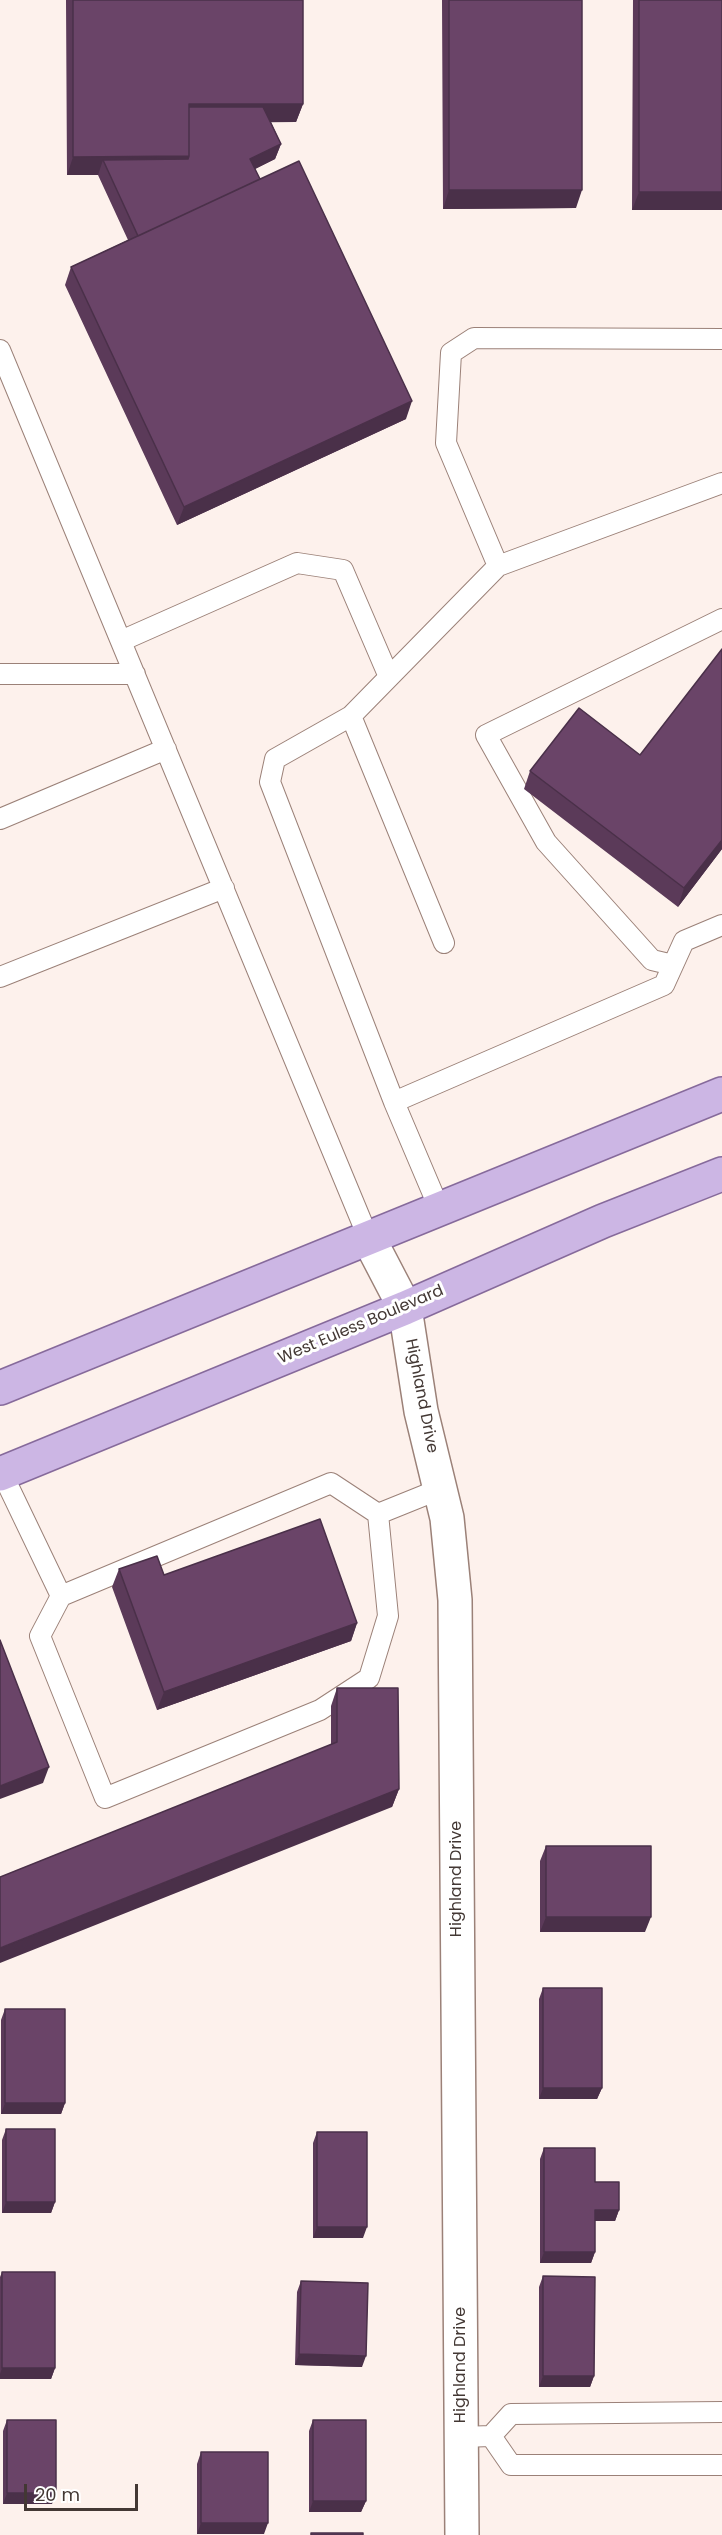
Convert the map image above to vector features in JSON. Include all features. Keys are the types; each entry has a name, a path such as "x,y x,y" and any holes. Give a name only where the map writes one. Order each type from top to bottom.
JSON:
{"main road":[{"path":"0,1388 722,1094"},
{"name":"West Euless Boulevard","path":"1,1473 405,1308 603,1221 722,1174"}],"street":[{"name":"Highland Drive","path":"368,1237 405,1308 421,1411 447,1518 455,1600 476,2437 462,2535"}],"lane":[{"path":"498,566 446,443 451,353 474,338 722,339"},
{"path":"0,350 368,1237"},
{"path":"439,1208 394,1102 270,782 275,759 351,716 498,566 722,483"},
{"path":"121,640 297,563 343,570 389,676"},
{"path":"673,965 652,960 546,842 486,735 722,619"},
{"path":"0,674 135,674"},
{"path":"351,716 444,943"},
{"path":"0,819 166,749"},
{"path":"0,977 224,888"},
{"path":"394,1102 664,985 684,941 722,925"},
{"path":"1,1473 62,1596"},
{"path":"331,1483 378,1514 388,1616 369,1678 320,1710 105,1798 40,1636 62,1596 331,1483"},
{"path":"378,1514 440,1489"},
{"path":"722,2412 511,2414 476,2437 511,2465 722,2465"}],"building":[{"path":"73,0 303,0 303,104 189,104 189,156 73,157"},
{"path":"449,0 582,0 582,190 449,190"},
{"path":"639,0 722,0 722,192 639,192"},
{"path":"189,107 263,107 281,144 250,159 260,179 138,236 103,160 188,159"},
{"path":"299,161 412,401 184,507 71,267"},
{"path":"722,649 722,840 684,888 530,771 579,708 640,755"},
{"path":"320,1519 357,1623 164,1692 119,1569 157,1556 164,1575"},
{"path":"0,1640 49,1767 0,1786"},
{"path":"337,1688 398,1688 399,1789 0,1948 0,1877 337,1742"},
{"path":"546,1846 651,1846 651,1917 546,1917"},
{"path":"543,1988 602,1988 602,2088 543,2088"},
{"path":"5,2009 65,2009 65,2103 5,2103"},
{"path":"6,2129 55,2129 55,2202 6,2202"},
{"path":"317,2132 367,2132 367,2227 317,2227"},
{"path":"544,2148 595,2148 595,2182 619,2182 619,2210 595,2210 595,2252 544,2252"},
{"path":"2,2272 55,2272 55,2368 2,2368"},
{"path":"543,2276 595,2277 594,2376 543,2376"},
{"path":"301,2281 368,2283 366,2356 299,2354"},
{"path":"7,2420 56,2420 56,2493 7,2493"},
{"path":"313,2420 366,2420 366,2501 313,2501"},
{"path":"201,2452 268,2452 268,2523 201,2523"},
{"path":"311,2533 363,2533 363,2535 311,2535"}]}
